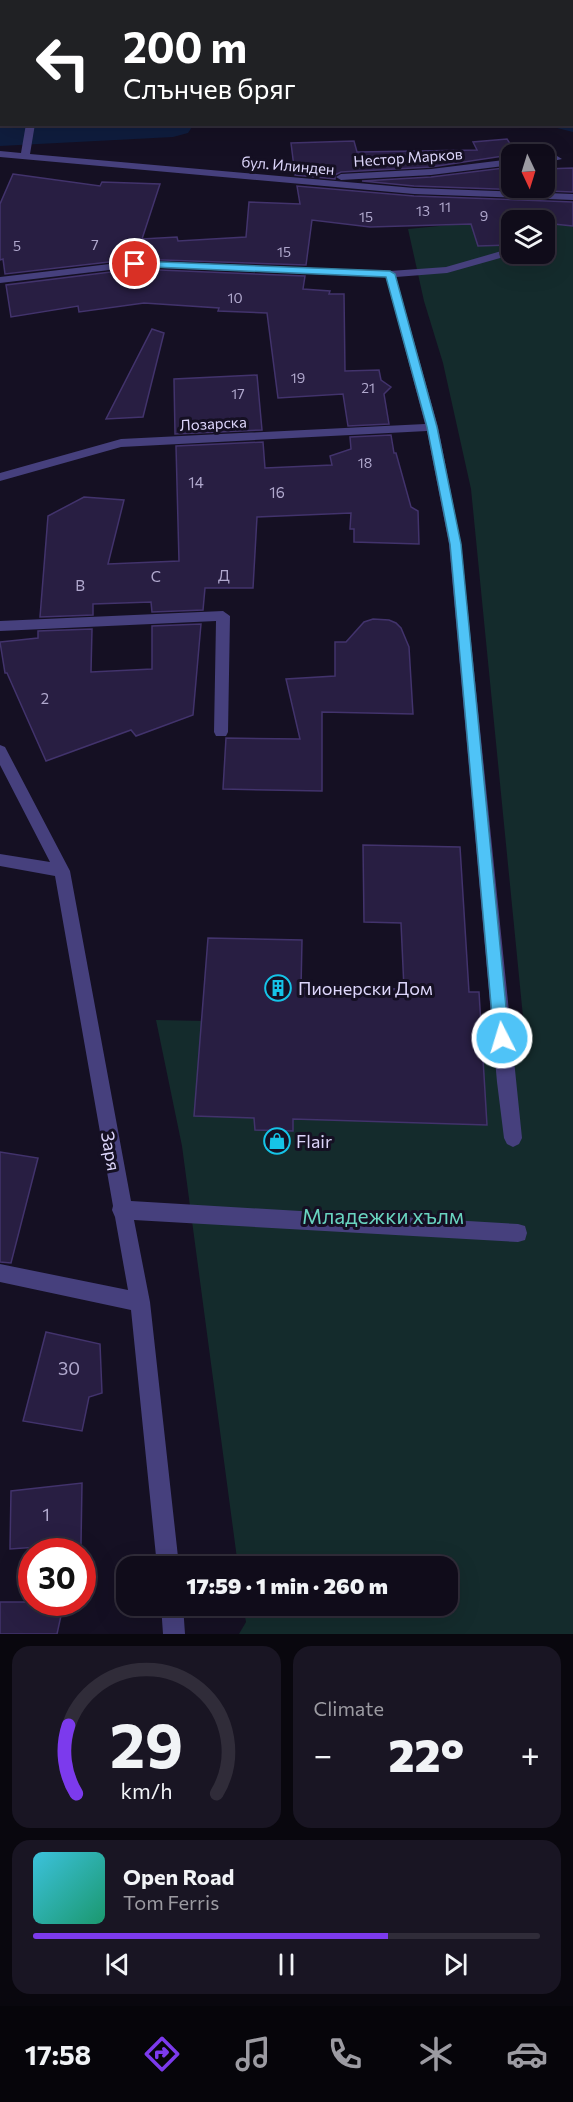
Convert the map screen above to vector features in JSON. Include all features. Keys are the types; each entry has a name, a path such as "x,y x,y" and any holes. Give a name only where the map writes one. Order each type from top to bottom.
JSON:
{"street":[{"path":"25,156 31,126"},
{"name":"бул. Илинден","path":"0,154 414,191 573,197"},
{"name":"Нестор Марков","path":"306,182 501,163"},
{"path":"0,280 135,264 390,274 447,270 501,254"},
{"path":"390,274 432,427 455,544 513,1138"},
{"name":"Лозарска","path":"0,477 121,443 432,427"},
{"path":"0,626 223,616 221,732"},
{"name":"Заря","path":"0,751 62,871 121,1210 140,1302 167,1556"},
{"path":"0,860 62,871"},
{"path":"121,1210 518,1233"},
{"path":"0,1273 140,1302"},
{"path":"173,1616 174,1634"}],"green space":[{"name":"Младежки хълм","path":"573,206 573,1634 239,1634 246,1622 245,1616 458,1616 458,1556 237,1556 182,1146 156,1020 524,1027 471,489 443,363 424,301 408,229 501,217 501,264 555,264 555,210 548,210"}],"building":[{"path":"507,139 510,144 501,144 501,156 431,167 341,172 335,175 335,179 295,175 291,143 354,141 357,152 477,150 473,142"},
{"path":"501,168 501,189 414,186 362,181 431,177"},
{"path":"573,168 573,192 555,191 555,169"},
{"path":"13,174 100,186 102,182 160,184 142,239 177,237 178,241 246,237 249,202 300,204 297,186 414,196 573,202 573,226 555,224 555,210 501,210 501,245 478,246 471,224 370,227 312,220 306,265 135,259 5,274 3,259 0,260 0,204"},
{"path":"135,269 305,276 303,289 330,291 329,294 344,294 345,371 379,370 381,380 391,387 384,394 389,424 348,426 343,394 278,398 267,313 218,311 219,308 144,303 79,312 78,306 11,317 6,285"},
{"path":"152,329 164,333 143,417 106,419"},
{"path":"257,375 262,430 175,434 174,379"},
{"path":"391,435 394,453 396,453 411,507 418,511 419,544 354,542 354,529 350,529 351,513 257,517 253,588 205,588 203,610 152,612 151,602 93,604 93,615 40,617 48,516 84,497 124,500 108,564 179,561 176,446 263,442 265,468 332,465 330,456 351,449 350,437"},
{"path":"373,619 396,623 401,628 409,647 413,714 322,712 322,791 223,789 226,738 300,739 286,679 335,676 335,642 346,642 364,622"},
{"path":"201,624 193,715 136,736 131,730 46,761 7,673 5,673 0,642 38,638 38,631 92,629 91,672 152,669 152,626"},
{"name":"Пионерски Дом","path":"363,845 460,847 469,992 479,992 487,1125 293,1119 293,1131 255,1130 254,1118 194,1116 208,938 302,940 301,988 404,989 401,923 364,922"},
{"path":"0,1152 38,1158 11,1263 0,1262"},
{"path":"46,1332 100,1344 102,1393 89,1397 82,1431 23,1421"},
{"path":"82,1483 81,1538 18,1538 18,1548 10,1549 11,1491"},
{"path":"0,1602 18,1602 18,1616 61,1616 57,1634 0,1634"}],"waterway":[{"path":"0,133 135,126"}],"place":[{"name":"Пионерски Дом","path":"278,988"},
{"name":"Flair","path":"277,1141"}],"route":[{"path":"135,264 390,274 432,427 455,544 502,1038"}]}
